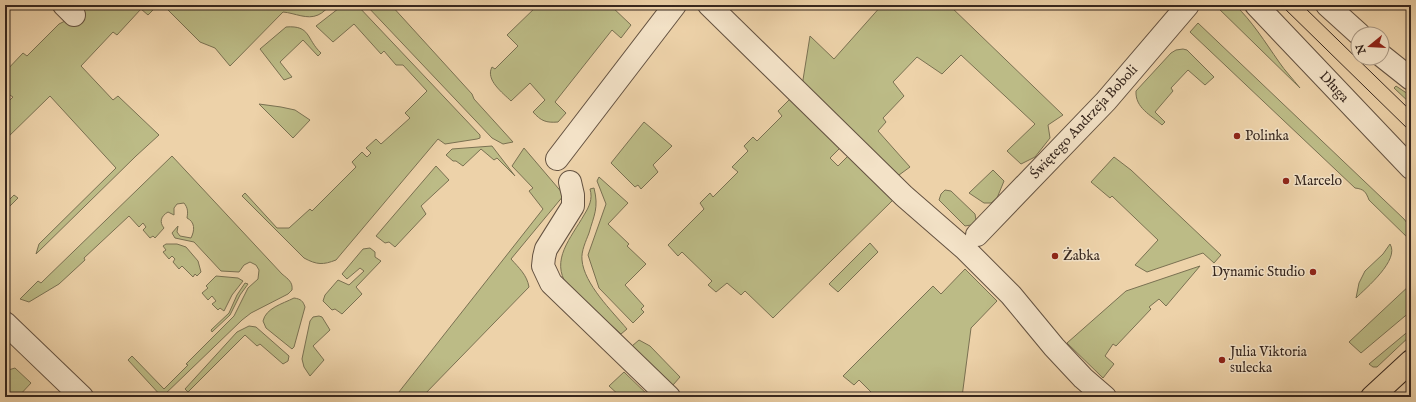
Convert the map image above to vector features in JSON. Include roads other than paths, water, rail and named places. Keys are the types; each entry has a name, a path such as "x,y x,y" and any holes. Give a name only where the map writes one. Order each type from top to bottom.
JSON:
{"main road":[{"path":"1372,397 1411,361"}],"street":[{"path":"557,159 675,5"},
{"path":"709,5 904,196 964,249 1011,295 1054,347 1083,378 1105,397"},
{"name":"Świętego Andrzeja Boboli","path":"977,235 1106,101 1188,5"},
{"name":"Długa","path":"1256,5 1411,168"},
{"path":"1328,5 1350,26"},
{"path":"1390,62 1411,79"},
{"path":"570,182 573,194 573,206 546,249 544,257 546,274 551,283 669,397"},
{"path":"5,323 82,397"}],"tram line":[{"path":"1281,5 1411,132"},
{"path":"1302,5 1411,111"}],"place":[{"name":"Polinka","path":"1237,136"},
{"name":"Marcelo","path":"1286,181"},
{"name":"Żabka","path":"1055,256"},
{"name":"Dynamic Studio","path":"1313,272"},
{"name":"Julia Viktoria sulecka","path":"1222,360"}]}
